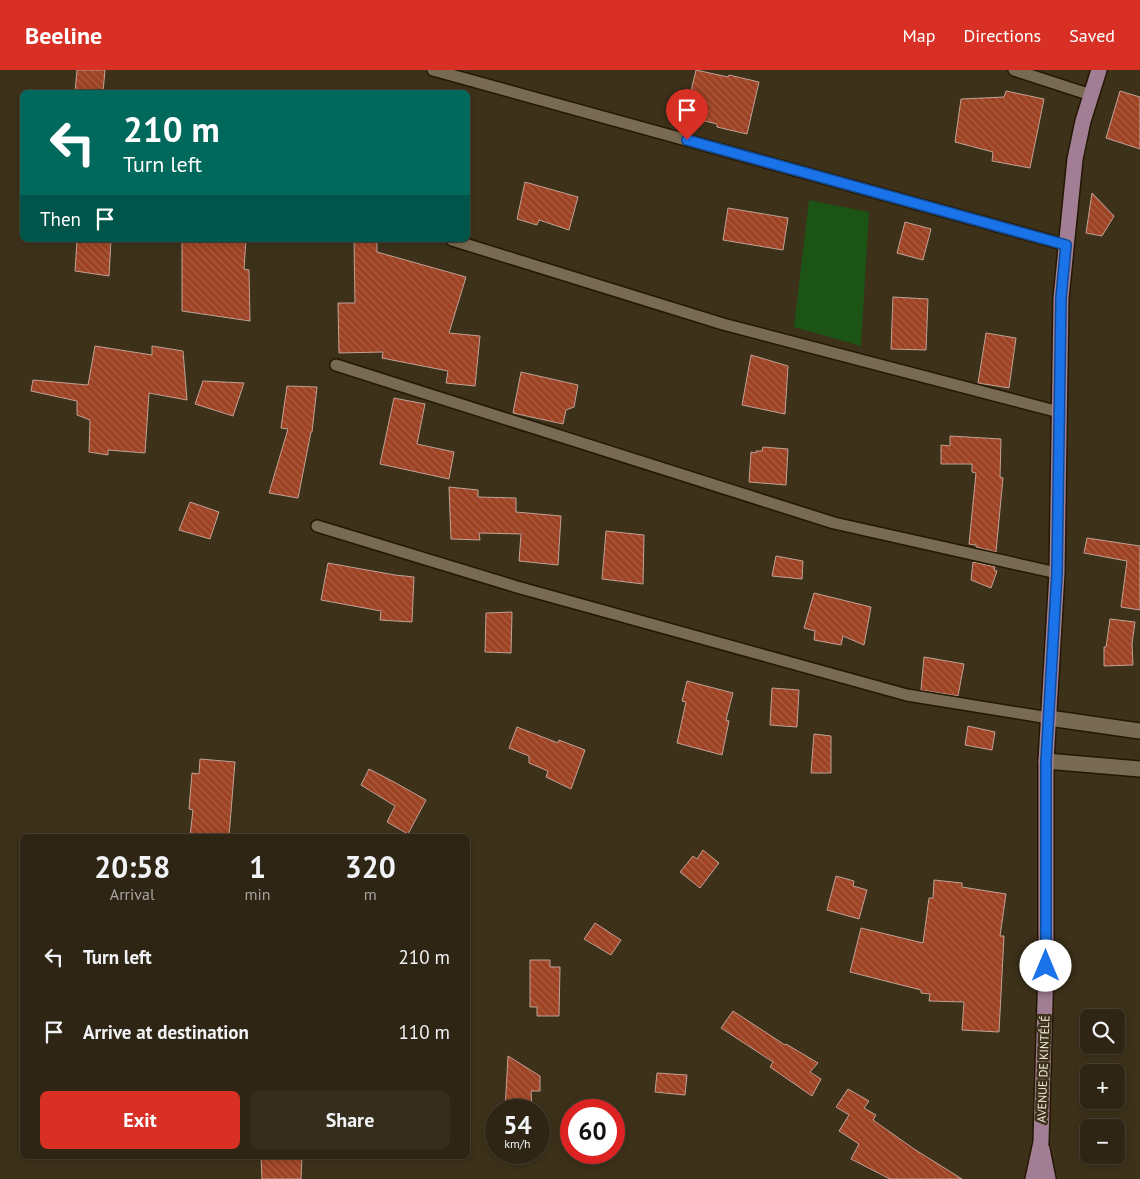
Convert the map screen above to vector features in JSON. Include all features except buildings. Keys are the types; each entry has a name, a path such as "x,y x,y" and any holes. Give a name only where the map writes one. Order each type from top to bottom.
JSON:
{"main road":[{"name":"AVENUE DE KINTÉLÉ","path":"1033,1179 1041,1142 1046,966 1046,761 1057,573 1061,298 1075,159 1082,121 1099,70"},
{"name":"AVENUE DE KINTÉLÉ","path":"1041,1142 1048,1179"}],"street":[{"path":"1049,718 1140,731"},
{"path":"1046,761 1140,769"}],"lane":[{"path":"433,70 1066,245"},
{"path":"1014,70 1091,95"},
{"path":"458,242 723,324 1059,412"},
{"path":"336,365 834,524 1057,573"},
{"path":"317,526 517,588 907,695 1049,718"}],"green space":[{"path":"809,200 869,212 861,346 794,327"}],"route":[{"path":"687,140 1066,245 1061,298 1057,573 1046,761 1046,966"}]}
